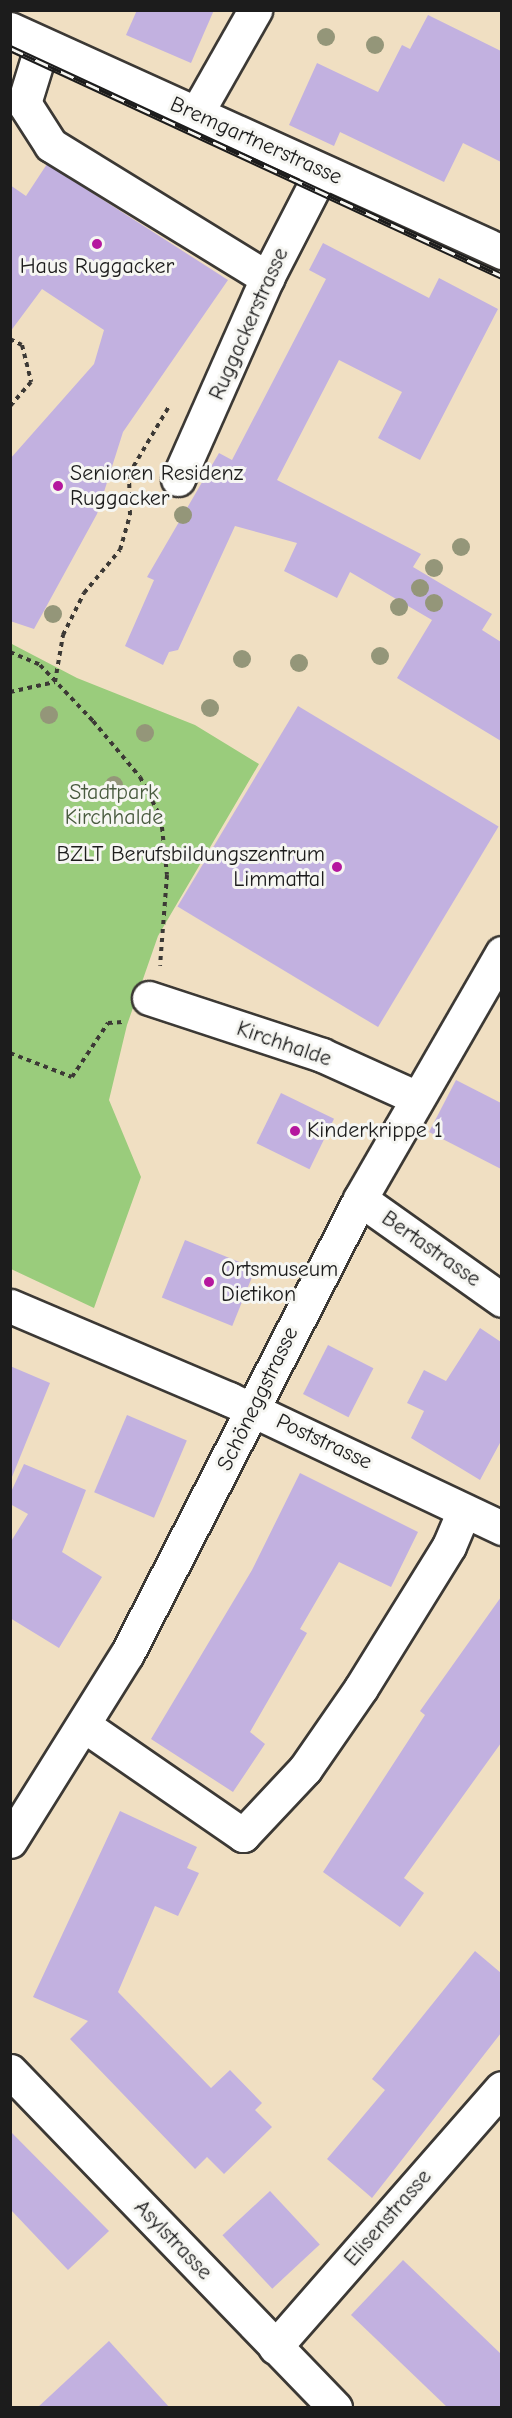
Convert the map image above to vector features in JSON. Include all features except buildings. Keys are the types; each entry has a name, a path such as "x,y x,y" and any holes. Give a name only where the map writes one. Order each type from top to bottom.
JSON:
{"street":[{"path":"196,114 255,10"},
{"name":"Bremgartnerstrasse","path":"10,29 501,252"},
{"path":"42,45 24,103 51,145 267,278"},
{"name":"Ruggackerstrasse","path":"178,479 267,278 322,171"},
{"name":"Schöneggstrasse","path":"10,1841 85,1726 179,1561 252,1409 360,1199 415,1097 501,953"},
{"name":"Kirchhalde","path":"149,998 322,1055 415,1097"},
{"name":"Bertastrasse","path":"360,1199 501,1299"},
{"name":"Poststrasse","path":"10,1306 252,1409 501,1528"},
{"path":"85,1726 243,1835 305,1769 361,1688 449,1546 464,1511"},
{"name":"Asylstrasse","path":"10,2071 335,2408"},
{"name":"Elisenstrasse","path":"275,2347 501,2088"}],"path":[{"path":"10,339 22,345 31,382 10,405"},
{"path":"55,682 63,635 84,593 120,550 130,515 129,474 174,398"},
{"path":"10,652 40,665 140,777 161,818 167,875 160,965 141,1021 108,1023 72,1077 10,1053"},
{"path":"10,692 55,682"}],"green space":[{"name":"Stadtpark Kirchhalde","path":"10,643 77,678 195,725 259,764 158,936 127,1025 109,1100 141,1177 94,1308 11,1269"}],"railway":[{"path":"10,48 502,276"}],"place":[{"name":"Haus Ruggacker","path":"97,244"},
{"name":"Senioren Residenz Ruggacker","path":"58,486"},
{"name":"BZLT Berufsbildungszentrum Limmattal","path":"337,867"},
{"name":"Kinderkrippe 1","path":"295,1131"},
{"name":"Ortsmuseum Dietikon","path":"209,1282"}]}
